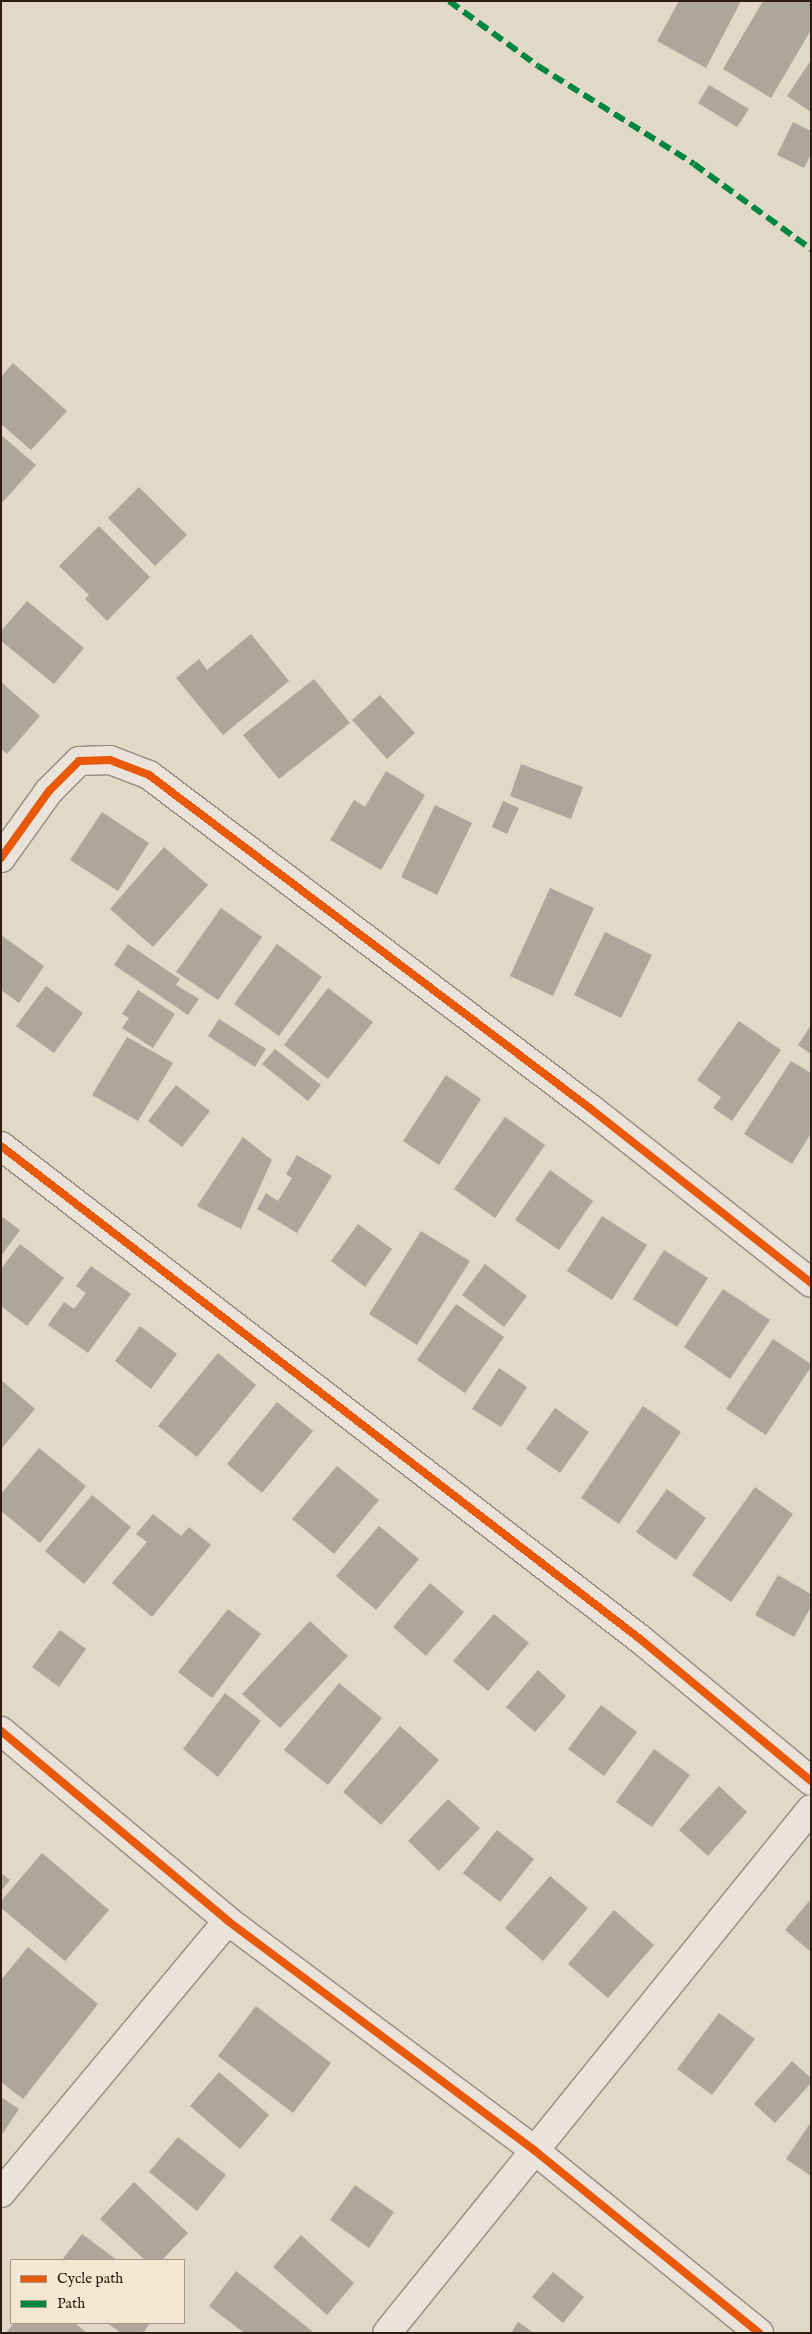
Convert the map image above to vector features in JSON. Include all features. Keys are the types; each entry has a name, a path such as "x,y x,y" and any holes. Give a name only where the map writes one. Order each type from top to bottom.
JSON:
{"street":[{"path":"1,858 49,791 79,761 110,760 149,775 591,1109 811,1283"},
{"path":"1,1146 640,1640 811,1781"},
{"path":"1,1731 228,1921 534,2150 759,2333"},
{"path":"387,2333 811,1809"},
{"path":"1,2193 228,1921"}],"building":[{"path":"679,1 741,1 706,68 657,41"},
{"path":"763,1 811,1 811,30 771,98 723,69"},
{"path":"811,60 811,112 787,96"},
{"path":"709,85 749,109 737,127 698,103"},
{"path":"793,122 811,131 811,154 804,168 777,155"},
{"path":"13,363 67,411 31,450 1,424 1,377"},
{"path":"1,435 36,465 1,504"},
{"path":"139,487 187,535 155,566 108,518"},
{"path":"99,526 150,577 107,621 85,599 89,595 59,566"},
{"path":"27,601 84,648 54,684 1,641 1,631"},
{"path":"251,634 289,681 223,735 176,678 199,659 207,670"},
{"path":"314,679 350,723 279,779 243,735"},
{"path":"1,682 40,716 7,754 1,749"},
{"path":"380,695 415,733 387,759 352,720"},
{"path":"521,764 583,787 571,819 510,796"},
{"path":"386,771 425,795 381,870 330,840 354,800 365,807"},
{"path":"503,801 519,808 507,834 492,827"},
{"path":"435,805 472,823 437,895 401,877"},
{"path":"102,812 149,843 118,891 70,860"},
{"path":"164,847 208,885 153,947 110,909"},
{"path":"550,888 594,908 553,996 510,976"},
{"path":"221,908 262,937 218,1000 176,972"},
{"path":"605,932 652,955 621,1018 574,995"},
{"path":"1,935 44,966 19,1003 1,990"},
{"path":"128,944 180,979 176,985 199,999 188,1015 114,965"},
{"path":"277,944 322,977 279,1036 234,1004"},
{"path":"46,986 83,1013 54,1053 16,1026"},
{"path":"328,988 373,1022 328,1079 284,1045"},
{"path":"138,990 175,1014 153,1048 122,1028 129,1018 122,1014"},
{"path":"219,1019 266,1049 255,1067 208,1036"},
{"path":"739,1021 781,1050 732,1121 713,1108 721,1097 697,1080"},
{"path":"811,1025 811,1054 798,1045"},
{"path":"127,1037 173,1063 138,1121 92,1095"},
{"path":"275,1049 321,1085 308,1101 262,1064"},
{"path":"791,1061 811,1073 811,1133 792,1164 744,1134"},
{"path":"446,1075 481,1099 439,1165 403,1141"},
{"path":"176,1085 210,1111 182,1147 148,1121"},
{"path":"505,1117 545,1145 495,1218 454,1189"},
{"path":"243,1137 272,1160 241,1229 197,1206"},
{"path":"297,1155 332,1176 297,1233 257,1209 266,1193 278,1201 292,1178 286,1174"},
{"path":"550,1170 593,1201 559,1250 515,1220"},
{"path":"1,1216 20,1230 1,1256"},
{"path":"602,1216 647,1245 612,1300 567,1271"},
{"path":"358,1224 392,1249 365,1287 331,1261"},
{"path":"421,1231 470,1261 417,1345 369,1314"},
{"path":"20,1244 64,1278 27,1326 1,1306 1,1269"},
{"path":"664,1250 708,1278 677,1327 633,1299"},
{"path":"485,1264 527,1296 504,1327 462,1295"},
{"path":"91,1266 131,1294 88,1353 48,1325 64,1302 74,1309 86,1293 76,1286"},
{"path":"723,1289 770,1320 730,1379 684,1347"},
{"path":"456,1304 504,1337 465,1393 417,1360"},
{"path":"140,1326 177,1354 151,1389 115,1361"},
{"path":"773,1339 811,1364 811,1367 766,1435 726,1409"},
{"path":"218,1353 256,1385 197,1457 158,1426"},
{"path":"499,1368 527,1387 501,1427 472,1409"},
{"path":"1,1380 35,1409 2,1448 1,1447"},
{"path":"277,1402 313,1431 262,1493 227,1464"},
{"path":"643,1406 681,1432 619,1524 581,1498"},
{"path":"555,1408 589,1432 560,1473 526,1449"},
{"path":"39,1448 86,1486 40,1543 1,1511 1,1494"},
{"path":"337,1466 379,1500 334,1554 292,1519"},
{"path":"755,1487 793,1514 731,1602 692,1575"},
{"path":"667,1489 706,1518 676,1560 636,1532"},
{"path":"92,1495 131,1527 84,1584 45,1551"},
{"path":"153,1514 181,1536 189,1527 211,1545 152,1617 112,1583 147,1542 136,1534"},
{"path":"379,1526 419,1559 376,1610 336,1576"},
{"path":"778,1575 811,1594 811,1607 794,1637 755,1615"},
{"path":"430,1583 464,1612 426,1656 393,1627"},
{"path":"228,1609 261,1634 212,1698 178,1672"},
{"path":"494,1614 529,1643 488,1691 453,1661"},
{"path":"310,1621 348,1656 280,1728 242,1694"},
{"path":"60,1630 86,1649 59,1687 32,1667"},
{"path":"538,1670 566,1696 535,1732 506,1707"},
{"path":"339,1683 382,1718 328,1785 284,1750"},
{"path":"225,1693 261,1721 218,1777 183,1749"},
{"path":"601,1705 637,1732 604,1776 568,1749"},
{"path":"400,1726 439,1760 381,1825 343,1792"},
{"path":"654,1749 690,1775 652,1827 616,1802"},
{"path":"719,1786 747,1812 708,1856 679,1830"},
{"path":"448,1799 480,1828 439,1871 408,1841"},
{"path":"497,1830 534,1859 500,1902 463,1873"},
{"path":"42,1853 109,1910 65,1961 1,1908 1,1901"},
{"path":"1,1873 10,1880 1,1891"},
{"path":"550,1876 588,1908 543,1961 505,1928"},
{"path":"811,1899 811,1952 785,1930"},
{"path":"614,1910 654,1945 608,1998 568,1964"},
{"path":"28,1947 98,2004 23,2099 1,2082 1,1980"},
{"path":"256,2006 331,2063 293,2113 218,2056"},
{"path":"719,2013 755,2039 712,2095 677,2069"},
{"path":"792,2061 811,2078 811,2083 775,2123 754,2104"},
{"path":"219,2072 269,2115 240,2149 190,2106"},
{"path":"1,2097 19,2109 1,2136"},
{"path":"811,2122 811,2176 786,2159"},
{"path":"178,2137 226,2175 197,2211 149,2172"},
{"path":"134,2182 188,2233 163,2259 144,2259 100,2219"},
{"path":"355,2185 394,2212 369,2248 330,2220"},
{"path":"82,2234 116,2259 63,2259"},
{"path":"301,2235 354,2283 327,2315 273,2267"},
{"path":"236,2271 312,2331 311,2333 244,2333 209,2306"},
{"path":"553,2272 584,2297 563,2323 532,2297"},
{"path":"518,2322 534,2333 511,2333"},
{"path":"13,2324 76,2324 87,2333 6,2333"},
{"path":"108,2324 149,2324 143,2333 121,2333"}],"marked path":[{"path":"449,1 538,66 694,164 811,249"}],"cycle path":[{"path":"1,858 49,791 79,761 110,760 149,775 591,1109 811,1283"},
{"path":"1,1146 640,1639 811,1781"},
{"path":"1,1731 228,1921 534,2150 759,2333"}]}
